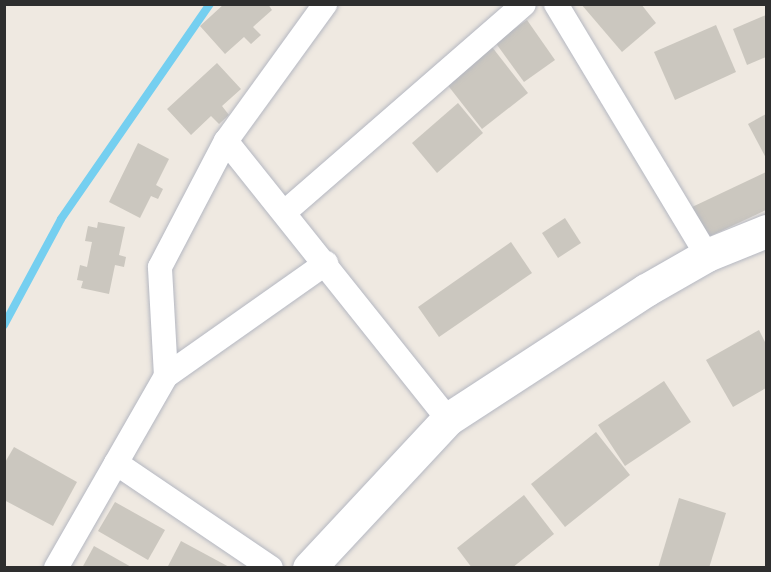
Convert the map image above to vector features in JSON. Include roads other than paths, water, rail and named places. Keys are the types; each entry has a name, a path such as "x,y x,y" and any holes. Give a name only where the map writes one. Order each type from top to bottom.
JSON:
{"street":[{"path":"166,376 160,267 226,141 325,4"},
{"path":"286,211 524,4"},
{"path":"556,4 707,255"},
{"path":"226,141 327,262 448,419"},
{"path":"309,567 448,419 707,255 766,231"},
{"path":"56,567 166,376 327,262"},
{"path":"116,463 271,567"}],"waterway":[{"path":"4,325 61,219 210,4"}]}
